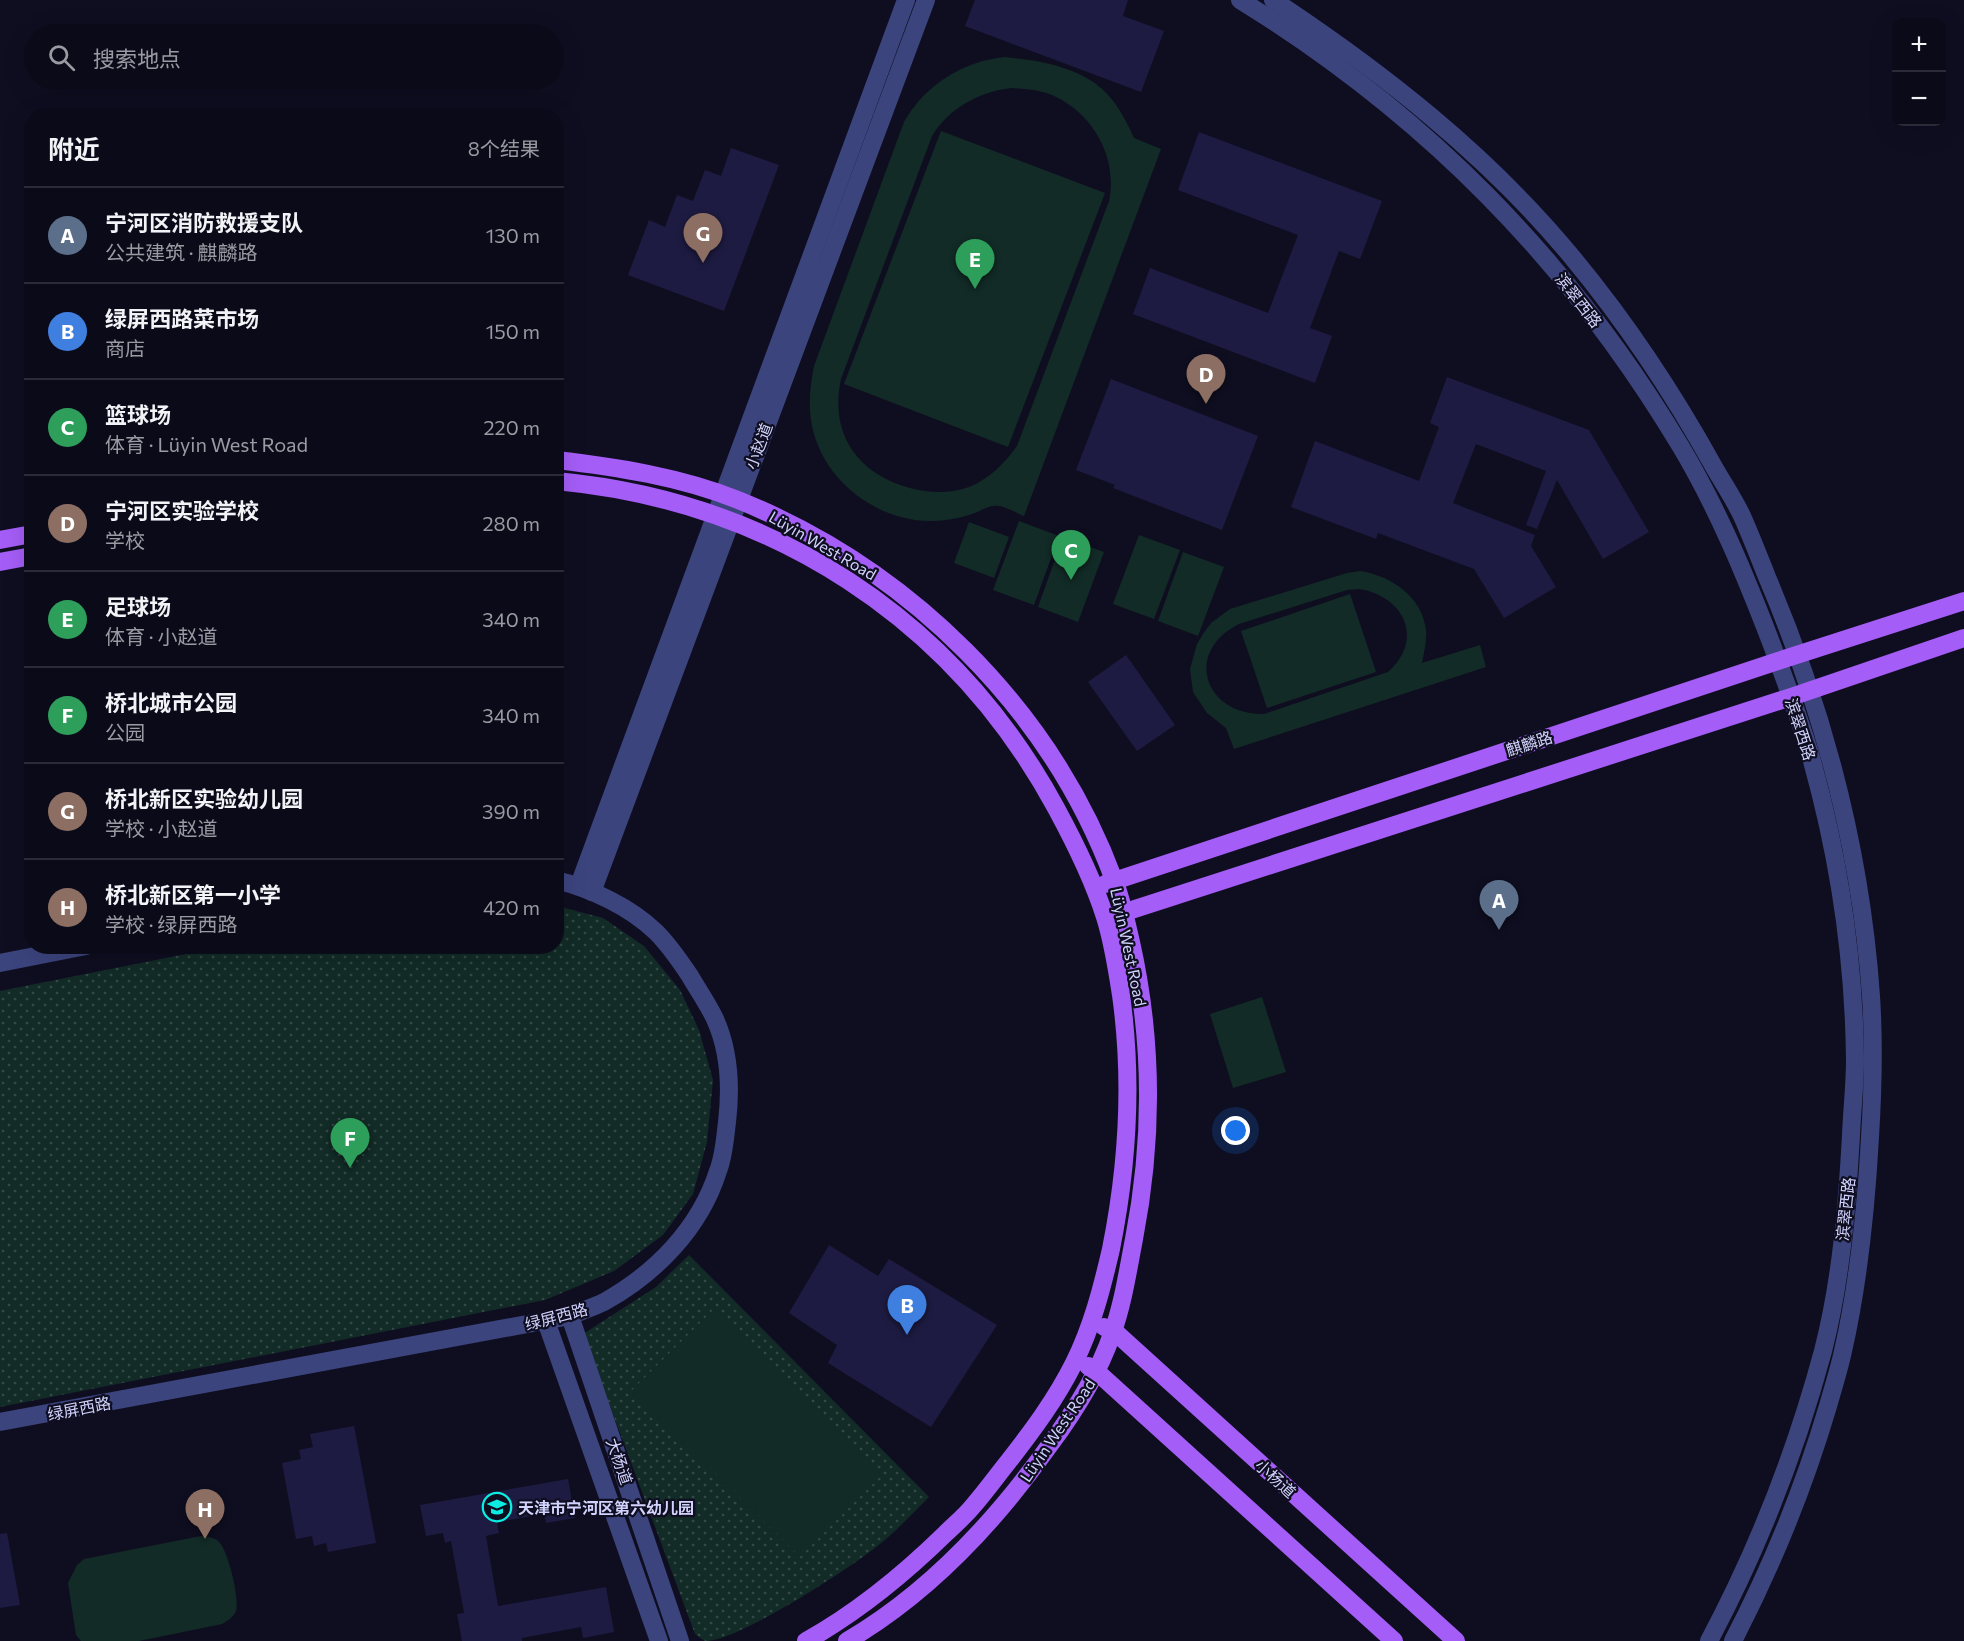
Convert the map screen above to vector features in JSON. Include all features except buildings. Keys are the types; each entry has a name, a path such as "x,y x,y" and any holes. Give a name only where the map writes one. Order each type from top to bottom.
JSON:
{"main road":[{"name":"Lüyin West Road","path":"564,461 607,466 655,476 731,498 792,524 860,562 908,598 957,641 1010,700 1053,758 1098,842 1114,880 1124,913 1138,974 1146,1034 1149,1123 1139,1214 1114,1331 1078,1405 1024,1482 981,1531 923,1588 875,1625 847,1641"},
{"name":"Lüyin West Road","path":"564,482 639,494 723,519 788,546 839,574 895,613 947,659 992,710 1024,753 1078,849 1106,918 1116,959 1127,1041 1128,1121 1125,1170 1104,1279 1092,1322 1076,1359 1058,1394 972,1508 910,1569 835,1625 806,1641"},
{"path":"0,540 24,536"},
{"path":"0,562 24,558"},
{"name":"麒麟路","path":"1094,888 1964,601"},
{"path":"1106,918 1791,697 1964,638"},
{"name":"小杨道","path":"1092,1322 1114,1331 1456,1641"},
{"path":"1076,1359 1096,1371 1394,1641"}],"street":[{"name":"小赵道","path":"731,498 906,0"},
{"name":"小赵道","path":"585,889 731,498 926,0"},
{"name":"滨翠西路","path":"1240,0 1321,53 1377,95 1444,153 1539,249 1590,312 1682,447 1721,523 1750,587 1812,760 1831,840 1847,930 1852,989 1855,1063 1845,1221 1824,1347 1800,1427 1770,1512 1710,1641"},
{"name":"滨翠西路","path":"1273,0 1330,38 1416,104 1506,185 1572,257 1629,329 1693,428 1741,516 1798,654 1832,766 1866,939 1871,997 1874,1071 1864,1229 1842,1355 1819,1435 1793,1511 1733,1641"},
{"name":"绿屏西路","path":"0,1422 570,1316 602,1303 651,1270 692,1226 708,1199 719,1170 728,1112 729,1080 724,1048 716,1020 698,989 680,961 656,932 625,908 585,889 564,882"},
{"path":"0,963 46,954"},
{"name":"大杨道","path":"570,1316 681,1641"},
{"name":"大杨道","path":"546,1321 658,1641"}],"green space":[{"path":"1005,57 1030,60 1055,65 1080,74 1101,88 1111,99 1134,138 1161,149 1024,516 1005,507 997,506 947,520 912,519 873,506 840,480 828,464 818,446 812,426 810,403 814,366 904,122 934,86 960,70 989,59","holes":["1011,88 1040,91 1051,95 1070,105 1082,115 1092,127 1106,154 1111,185 1109,201 1017,446 996,470 969,487 940,492 910,488 891,482 875,473 851,448 839,417 838,399 841,379 932,136 947,117 966,103 988,93"]},
{"path":"941,131 1105,193 1008,447 844,384"},
{"path":"1019,521 1059,536 1034,605 993,590"},
{"path":"969,522 1009,537 994,578 954,563"},
{"path":"1139,535 1180,550 1154,619 1113,604"},
{"path":"1063,537 1104,552 1078,622 1038,607"},
{"path":"1183,552 1224,567 1198,636 1158,621"},
{"path":"1360,571 1383,578 1412,598 1423,618 1426,630 1422,663 1480,645 1486,667 1234,749 1226,728 1207,713 1193,692 1190,669 1197,644 1203,634 1211,623 1230,609","holes":["1359,589 1375,593 1388,600 1398,610 1407,633 1405,646 1399,659 1388,672 1264,714 1243,712 1227,704 1215,693 1208,680 1207,665 1211,650 1222,636 1239,624 1347,590"]},
{"path":"1350,594 1376,672 1267,708 1241,631"},
{"path":"564,908 603,918 644,946 680,990 699,1030 713,1080 707,1142 693,1194 663,1235 614,1271 545,1300 0,1407 0,991 186,954 564,954"},
{"path":"1262,997 1286,1072 1233,1088 1210,1014"},
{"path":"689,1255 929,1497 886,1539 826,1582 744,1628 722,1638 706,1641 695,1634 583,1334 656,1287"},
{"path":"715,1308 882,1475 800,1557 632,1390"},
{"path":"201,1536 213,1538 219,1542 229,1564 237,1605 235,1613 228,1620 222,1624 139,1641 81,1641 76,1635 68,1583 77,1565 84,1559"}],"place":[{"name":"桥北新区实验幼儿园","path":"703,263"},
{"name":"足球场","path":"975,289"},
{"name":"宁河区实验学校","path":"1206,404"},
{"name":"篮球场","path":"1071,580"},
{"name":"宁河区消防救援支队","path":"1499,930"},
{"name":"桥北城市公园","path":"350,1168"},
{"name":"绿屏西路菜市场","path":"907,1335"},
{"name":"天津市宁河区第六幼儿园","path":"497,1507"},
{"name":"桥北新区第一小学","path":"205,1539"}]}
